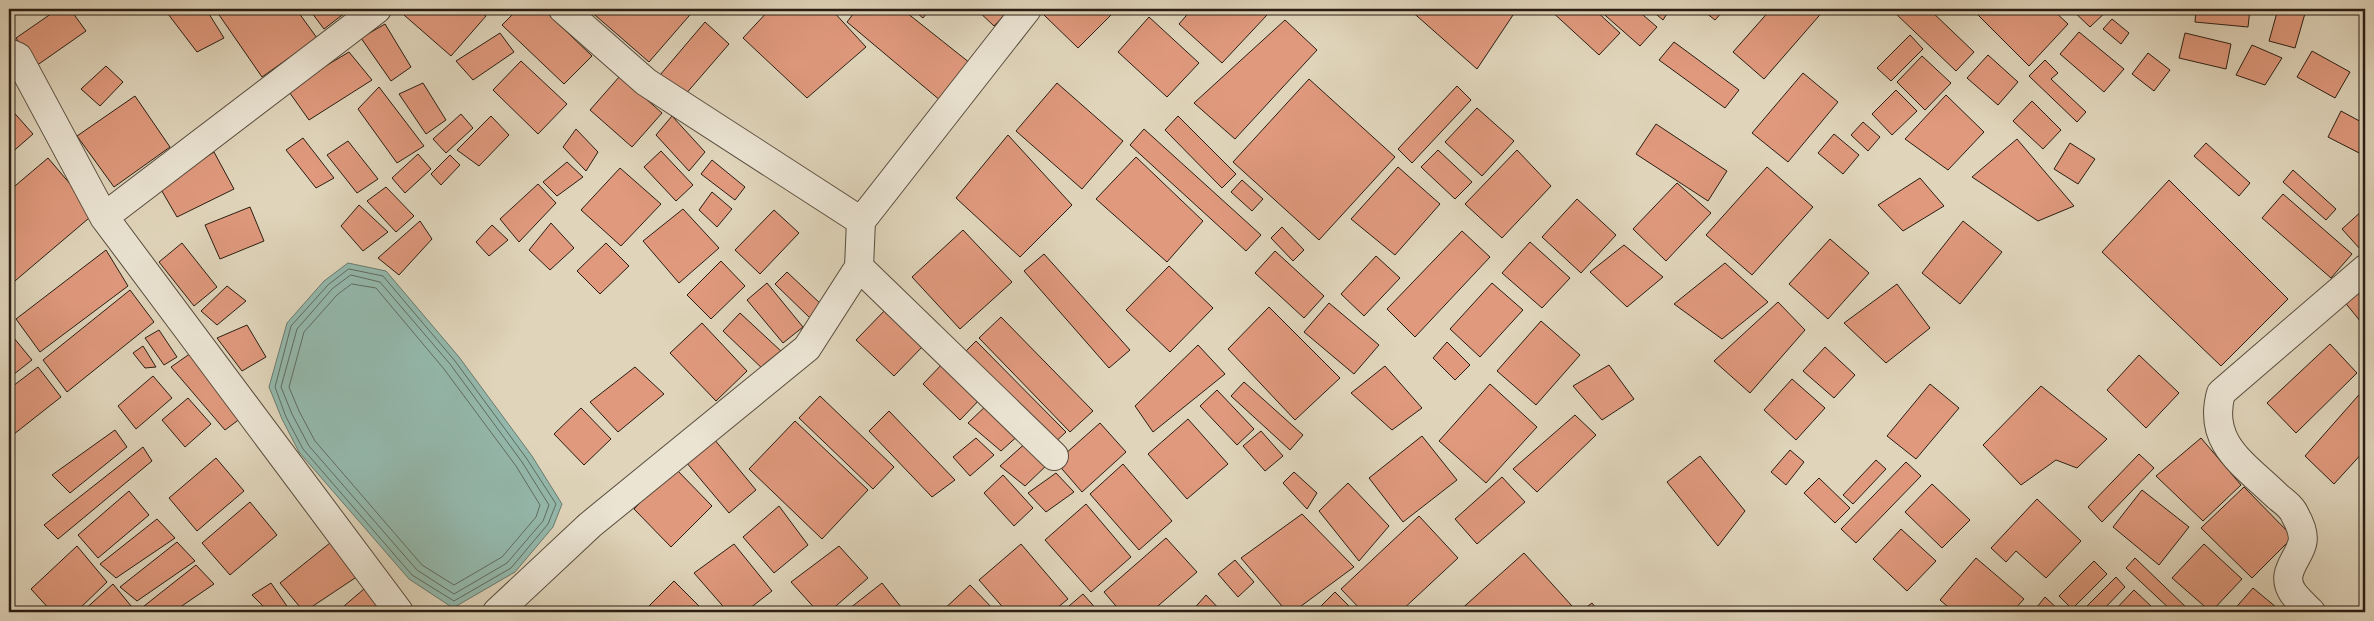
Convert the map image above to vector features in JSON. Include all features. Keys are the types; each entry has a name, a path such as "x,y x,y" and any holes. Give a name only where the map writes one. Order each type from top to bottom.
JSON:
{"street":[{"path":"104,217 377,9"},
{"path":"563,9 646,82 861,221"},
{"path":"497,612 590,525 807,348 859,267 861,221 1028,9"},
{"path":"9,53 18,57 104,217 399,612"},
{"path":"859,267 1054,456"},
{"path":"2311,612 2292,592 2288,574 2303,542 2302,531 2295,513 2230,450 2221,437 2217,407 2221,393 2365,270"}],"water":[{"path":"348,263 386,271 459,357 532,456 562,504 553,527 515,572 453,608 409,579 299,452 282,419 269,387 287,323 324,281"}],"building":[{"path":"9,9 19,9 9,17"},
{"path":"58,9 70,9 86,31 36,66 16,38"},
{"path":"94,9 104,9 98,14"},
{"path":"175,9 206,9 224,38 197,52 168,14"},
{"path":"215,9 296,9 317,38 262,77"},
{"path":"309,9 350,9 324,29"},
{"path":"409,9 477,9 486,16 451,56 404,15"},
{"path":"518,9 543,9 592,56 564,84 502,25"},
{"path":"588,9 695,9 649,62"},
{"path":"713,9 729,9 720,15"},
{"path":"770,9 831,9 866,47 807,98 743,38"},
{"path":"857,9 902,9 970,63 941,101 847,22"},
{"path":"912,9 930,9 923,18"},
{"path":"976,9 1010,9 994,26"},
{"path":"1049,9 1117,9 1078,48 1044,15"},
{"path":"1192,9 1259,9 1267,15 1222,63 1179,24"},
{"path":"1409,9 1517,9 1477,69"},
{"path":"1549,9 1594,9 1620,33 1599,55"},
{"path":"1598,9 1636,9 1657,27 1640,46"},
{"path":"1650,9 1670,9 1663,20"},
{"path":"1701,9 1725,9 1715,20"},
{"path":"1771,9 1825,9 1764,79 1733,52"},
{"path":"1897,9 1929,9 1974,52 1956,71 1894,12"},
{"path":"1972,9 2052,9 2068,24 2029,66"},
{"path":"2071,9 2109,9 2090,27"},
{"path":"2196,9 2250,9 2248,27 2195,22"},
{"path":"2278,9 2306,10 2295,48 2269,41"},
{"path":"1149,17 1199,63 1167,97 1118,52"},
{"path":"2112,19 2129,33 2121,44 2103,29"},
{"path":"1285,20 1317,50 1235,139 1194,103"},
{"path":"705,22 729,44 684,96 660,75"},
{"path":"385,24 411,67 391,81 361,38"},
{"path":"2079,32 2124,69 2104,92 2060,54"},
{"path":"500,33 514,52 473,80 456,61"},
{"path":"2185,33 2231,44 2226,69 2179,58"},
{"path":"1910,35 1923,49 1891,81 1877,68"},
{"path":"1674,42 1739,90 1725,108 1659,60"},
{"path":"2252,45 2282,58 2265,85 2236,75"},
{"path":"2312,51 2350,72 2335,98 2297,77"},
{"path":"349,52 372,80 309,120 287,89"},
{"path":"2148,53 2170,70 2154,91 2132,74"},
{"path":"1988,55 2018,82 1998,105 1967,78"},
{"path":"1922,56 1951,83 1925,110 1897,82"},
{"path":"2045,60 2058,73 2051,79 2086,112 2077,122 2029,76"},
{"path":"521,61 567,104 538,134 493,90"},
{"path":"106,66 123,82 100,106 81,89"},
{"path":"1803,73 1838,102 1788,162 1752,133"},
{"path":"620,76 662,113 632,147 590,110"},
{"path":"1309,79 1395,157 1319,240 1233,162"},
{"path":"423,83 446,120 426,134 399,94"},
{"path":"1057,83 1123,141 1082,189 1016,131"},
{"path":"1457,86 1471,100 1412,163 1398,149"},
{"path":"379,87 424,146 397,163 358,109"},
{"path":"1896,90 1917,111 1892,135 1872,114"},
{"path":"1946,95 1984,132 1948,170 1905,139"},
{"path":"135,96 170,147 114,187 77,136"},
{"path":"2032,101 2061,130 2043,149 2013,121"},
{"path":"9,107 33,134 9,155"},
{"path":"1477,108 1514,141 1482,176 1445,142"},
{"path":"2341,111 2365,124 2365,156 2328,137"},
{"path":"461,114 473,128 446,153 433,139"},
{"path":"491,116 509,135 479,166 457,150"},
{"path":"672,116 705,152 689,171 656,135"},
{"path":"1178,116 1236,174 1222,188 1165,130"},
{"path":"1863,122 1880,137 1868,151 1851,135"},
{"path":"1656,124 1727,171 1708,201 1636,154"},
{"path":"576,129 598,152 586,171 563,147"},
{"path":"1144,129 1261,235 1246,251 1130,145"},
{"path":"1834,134 1859,155 1843,174 1818,153"},
{"path":"1008,135 1072,205 1020,257 956,198"},
{"path":"303,138 334,178 316,188 286,150"},
{"path":"2017,139 2074,206 2038,221 1972,177"},
{"path":"348,141 378,179 357,193 327,155"},
{"path":"2070,143 2095,159 2078,184 2054,169"},
{"path":"2206,143 2250,183 2239,196 2194,156"},
{"path":"1438,150 1472,182 1455,199 1421,167"},
{"path":"1517,150 1551,186 1502,238 1465,204"},
{"path":"661,151 693,185 676,201 644,167"},
{"path":"214,152 234,189 177,217 159,186"},
{"path":"418,154 431,169 405,193 392,178"},
{"path":"450,155 460,165 441,185 431,174"},
{"path":"1136,157 1203,221 1167,262 1096,199"},
{"path":"48,158 95,213 9,286 9,191"},
{"path":"712,160 745,187 735,200 701,174"},
{"path":"567,162 583,177 557,196 543,182"},
{"path":"1398,167 1440,204 1395,255 1351,219"},
{"path":"1767,167 1813,207 1752,275 1706,235"},
{"path":"620,168 661,204 621,246 581,210"},
{"path":"2293,170 2336,209 2326,220 2283,182"},
{"path":"1920,178 1944,206 1903,231 1878,205"},
{"path":"1242,180 1263,199 1252,211 1231,192"},
{"path":"2169,180 2288,299 2221,366 2102,252"},
{"path":"1677,183 1711,213 1666,261 1633,229"},
{"path":"538,184 556,203 519,242 500,219"},
{"path":"386,187 414,216 396,232 367,201"},
{"path":"712,192 732,209 717,227 699,210"},
{"path":"2283,194 2352,254 2331,278 2262,218"},
{"path":"1577,199 1616,235 1581,273 1542,237"},
{"path":"359,205 388,232 363,251 341,226"},
{"path":"250,207 264,241 220,259 205,225"},
{"path":"683,209 719,248 679,283 643,241"},
{"path":"2364,209 2365,244 2360,249 2342,229"},
{"path":"774,210 799,233 760,274 735,250"},
{"path":"420,221 432,239 399,275 378,258"},
{"path":"1963,221 2002,252 1960,304 1922,273"},
{"path":"551,223 574,248 550,270 529,250"},
{"path":"492,225 508,240 489,256 476,242"},
{"path":"1282,227 1304,250 1293,261 1271,238"},
{"path":"963,230 1012,282 960,329 912,277"},
{"path":"1462,231 1490,257 1415,337 1387,309"},
{"path":"1830,239 1869,273 1828,319 1789,284"},
{"path":"1530,242 1570,278 1542,308 1502,273"},
{"path":"182,243 217,287 194,306 159,262"},
{"path":"606,243 629,266 600,294 577,271"},
{"path":"1624,245 1663,277 1627,307 1590,272"},
{"path":"106,250 128,286 40,352 16,319"},
{"path":"1275,251 1324,296 1304,318 1255,273"},
{"path":"1044,254 1130,350 1109,368 1024,271"},
{"path":"1376,256 1400,278 1364,316 1341,294"},
{"path":"721,261 745,286 711,319 687,295"},
{"path":"1725,263 1768,302 1722,339 1674,304"},
{"path":"1169,266 1213,308 1170,352 1126,310"},
{"path":"787,272 823,306 811,319 775,284"},
{"path":"767,283 803,327 783,343 747,300"},
{"path":"1492,283 1523,310 1480,357 1450,329"},
{"path":"1897,284 1930,328 1886,363 1844,323"},
{"path":"227,286 246,301 217,325 201,311"},
{"path":"2356,288 2365,299 2365,327 2343,300"},
{"path":"130,290 154,322 67,392 43,360"},
{"path":"1778,302 1805,330 1750,393 1714,361"},
{"path":"1329,303 1379,345 1354,374 1304,332"},
{"path":"1269,307 1340,378 1295,420 1228,349"},
{"path":"887,308 925,344 894,376 856,340"},
{"path":"740,313 782,352 765,371 723,331"},
{"path":"1001,317 1093,411 1070,432 979,338"},
{"path":"1541,321 1580,355 1536,405 1497,371"},
{"path":"702,323 747,371 716,401 670,353"},
{"path":"247,325 266,357 242,371 217,338"},
{"path":"159,330 177,357 164,365 145,338"},
{"path":"9,332 32,360 9,378"},
{"path":"976,341 1066,432 1051,446 962,355"},
{"path":"1447,342 1470,365 1455,380 1433,358"},
{"path":"2330,344 2357,373 2296,433 2267,403"},
{"path":"1198,345 1225,374 1153,432 1135,406"},
{"path":"143,346 156,367 145,368 133,353"},
{"path":"1825,347 1855,375 1834,398 1803,371"},
{"path":"191,353 241,418 225,430 171,367"},
{"path":"2139,355 2179,393 2146,428 2107,390"},
{"path":"946,360 983,396 960,420 923,384"},
{"path":"1609,365 1634,399 1602,420 1573,386"},
{"path":"1385,366 1422,408 1392,430 1351,393"},
{"path":"38,367 61,397 9,438 9,389"},
{"path":"635,367 664,394 618,432 590,402"},
{"path":"153,376 172,398 136,429 118,406"},
{"path":"1792,379 1825,408 1796,440 1764,410"},
{"path":"1244,382 1303,435 1290,450 1231,396"},
{"path":"1490,384 1537,427 1486,483 1439,441"},
{"path":"1930,384 1959,408 1916,459 1887,436"},
{"path":"2041,386 2107,439 2077,468 2056,460 2021,485 1983,445"},
{"path":"2365,388 2365,450 2334,484 2305,456"},
{"path":"1217,390 1254,429 1237,445 1200,406"},
{"path":"820,396 894,467 873,489 799,418"},
{"path":"188,398 211,424 185,447 162,420"},
{"path":"990,402 1021,433 1001,451 968,423"},
{"path":"581,408 611,439 584,465 554,434"},
{"path":"889,411 955,480 932,497 869,431"},
{"path":"1575,415 1596,435 1537,492 1513,469"},
{"path":"1188,419 1228,464 1187,499 1148,454"},
{"path":"795,421 868,490 822,539 749,469"},
{"path":"1100,423 1126,452 1082,492 1056,462"},
{"path":"115,430 127,447 70,493 52,475"},
{"path":"1261,431 1283,456 1265,471 1243,446"},
{"path":"1422,436 1457,480 1403,522 1369,478"},
{"path":"976,438 994,455 970,476 953,457"},
{"path":"2201,438 2241,485 2203,521 2156,476"},
{"path":"714,439 756,490 729,513 686,462"},
{"path":"1029,440 1050,462 1025,486 1000,466"},
{"path":"143,447 152,461 58,539 44,525"},
{"path":"1790,450 1804,462 1786,485 1771,472"},
{"path":"2139,454 2154,468 2102,522 2088,507"},
{"path":"1700,456 1745,511 1718,546 1667,482"},
{"path":"216,458 244,491 197,531 169,498"},
{"path":"1876,460 1886,469 1853,504 1843,495"},
{"path":"1906,462 1921,476 1856,543 1841,529"},
{"path":"1123,464 1172,521 1139,550 1090,494"},
{"path":"675,468 712,506 671,547 634,509"},
{"path":"1294,472 1317,493 1307,509 1283,483"},
{"path":"1056,473 1074,492 1046,512 1028,493"},
{"path":"1003,475 1033,508 1014,526 984,493"},
{"path":"1502,477 1525,502 1477,544 1455,519"},
{"path":"1819,478 1850,508 1835,523 1804,493"},
{"path":"1348,483 1389,526 1359,561 1319,511"},
{"path":"1932,484 1970,520 1942,548 1905,512"},
{"path":"2244,487 2293,537 2252,578 2201,528"},
{"path":"2142,490 2189,527 2159,565 2113,527"},
{"path":"129,491 149,515 98,558 78,535"},
{"path":"2037,499 2081,541 2046,578 2016,551 2006,562 1991,548"},
{"path":"250,502 277,535 230,575 202,543"},
{"path":"1086,504 1131,557 1091,592 1045,540"},
{"path":"779,506 808,545 774,573 743,537"},
{"path":"1302,514 1354,567 1293,612 1287,612 1241,558"},
{"path":"1419,516 1458,558 1400,612 1363,612 1341,589"},
{"path":"157,519 175,538 116,578 100,564"},
{"path":"1901,529 1936,561 1907,591 1873,559"},
{"path":"1166,538 1197,572 1151,612 1121,612 1104,592"},
{"path":"177,542 195,561 137,601 120,587"},
{"path":"330,543 358,576 304,612 280,583"},
{"path":"734,544 772,591 745,612 728,612 694,573"},
{"path":"1021,544 1068,599 1052,612 1007,612 979,580"},
{"path":"2204,544 2242,579 2211,612 2172,578"},
{"path":"77,546 107,582 76,612 52,612 31,589"},
{"path":"839,546 868,578 829,612 818,612 791,582"},
{"path":"1524,553 1572,606 1565,612 1458,612"},
{"path":"1976,558 2024,599 2012,612 1954,612 1940,600"},
{"path":"2135,558 2191,612 2173,612 2126,568"},
{"path":"1235,560 1254,582 1238,597 1218,574"},
{"path":"2094,561 2107,574 2072,609 2059,596"},
{"path":"196,565 214,584 173,612 141,612 139,610"},
{"path":"2116,577 2125,587 2101,612 2081,612"},
{"path":"674,581 699,606 693,612 643,612"},
{"path":"271,583 291,612 269,612 252,595"},
{"path":"882,583 905,612 845,612"},
{"path":"113,584 136,612 82,612"},
{"path":"970,585 996,612 941,612"},
{"path":"2253,588 2282,612 2232,612"},
{"path":"364,589 384,612 337,612"},
{"path":"2134,590 2152,607 2147,612 2113,612"},
{"path":"1335,592 1355,612 1315,612"},
{"path":"1083,594 1099,612 1062,612"},
{"path":"1206,595 1222,612 1191,612"},
{"path":"2045,597 2061,612 2033,612"},
{"path":"1592,603 1599,612 1580,612"}]}
